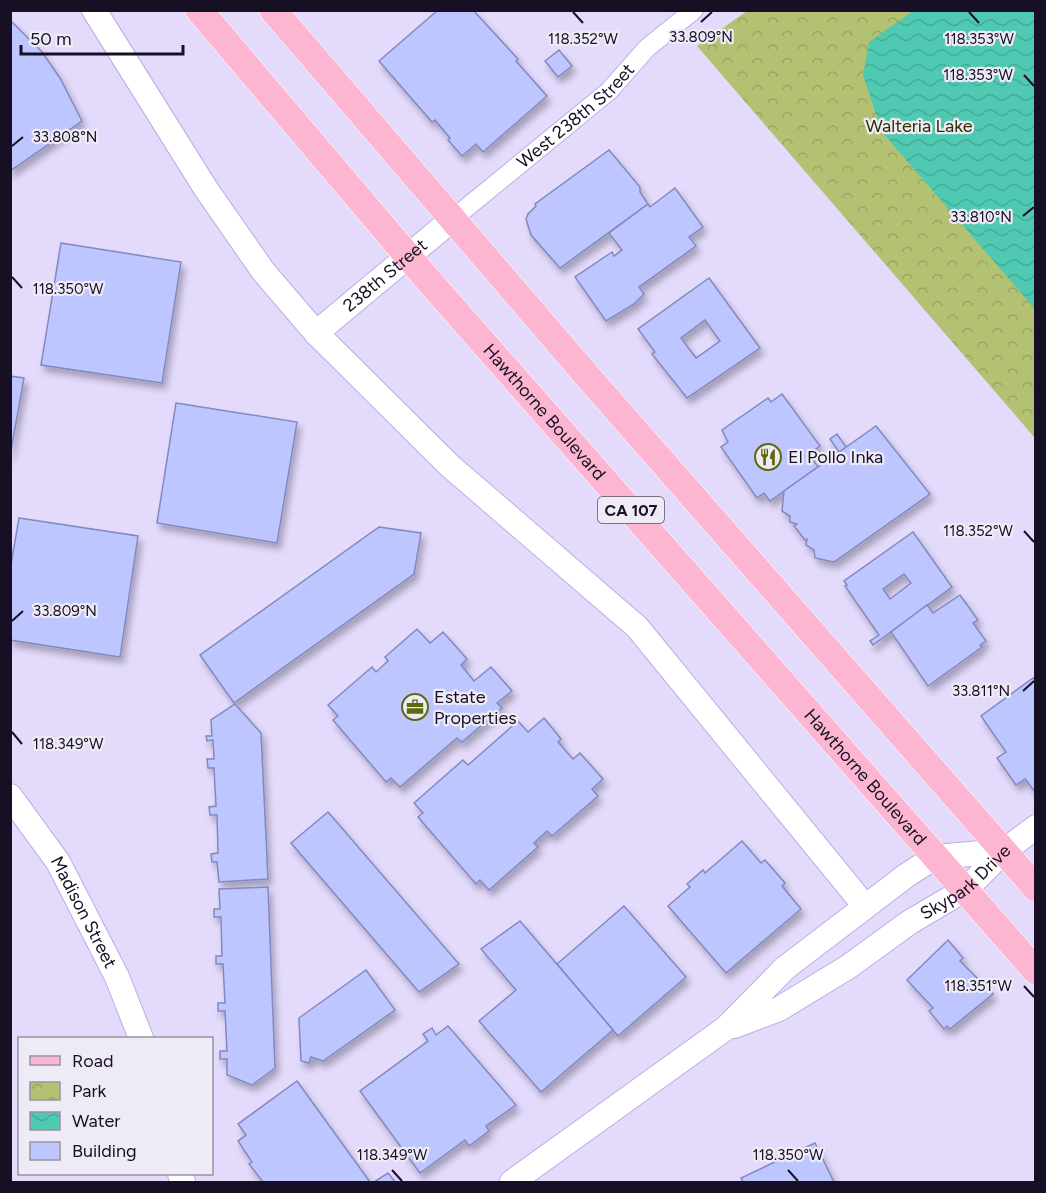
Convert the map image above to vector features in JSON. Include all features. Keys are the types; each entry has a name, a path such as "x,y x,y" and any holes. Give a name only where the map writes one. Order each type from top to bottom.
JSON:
{"main road":[{"name":"Hawthorne Boulevard","path":"199,10 406,255 935,857 966,889 1035,971"},
{"name":"CA 107","path":"273,10 454,218 589,378 1035,888"}],"street":[{"path":"94,10 262,271 316,333 450,466 637,627 864,905"},
{"name":"West 238th Street","path":"454,218 609,91 647,48 694,10"},
{"name":"238th Street","path":"316,333 406,255 454,218"},
{"name":"Madison Street","path":"10,796 58,862 117,977 141,1037"},
{"path":"1004,851 1035,827"},
{"name":"Skypark Drive","path":"512,1182 730,1024 785,968 864,905 935,857 1004,851"},
{"name":"Skypark Drive","path":"730,1024 778,1009 848,967 910,922 966,889 1004,851"}],"green space":[{"name":"Walteria Lake","path":"747,11 1035,11 1035,438 697,46"}],"water":[{"name":"Walteria Lake","path":"913,11 1035,11 1035,309 882,132 863,75 869,42"}],"building":[{"path":"438,10 473,10 518,59 516,61 547,96 483,152 476,144 462,156 435,120 432,122 379,61"},
{"path":"10,20 42,52 60,78 82,121 10,171"},
{"path":"559,50 572,66 558,77 545,61"},
{"path":"609,150 640,187 640,192 648,204 560,268 531,235 526,219 528,214 536,206 535,204"},
{"path":"675,188 703,227 689,237 696,246 639,287 644,294 634,304 606,321 575,277 612,252 614,256 622,250 609,233 648,204 650,207"},
{"path":"61,243 181,262 162,383 41,365"},
{"path":"709,278 760,348 687,398 652,354 655,352 638,329","holes":["705,320 720,341 696,358 681,338"]},
{"path":"10,376 24,378 10,456"},
{"path":"782,394 820,446 809,454 818,467 770,501 764,493 757,498 721,447 728,442 722,430 768,398 771,402"},
{"path":"176,403 297,422 277,543 157,523"},
{"path":"876,426 930,494 834,562 815,558 814,550 806,545 807,539 805,540 794,526 797,524 790,522 790,516 782,511 784,491"},
{"path":"837,434 846,447 839,452 830,439"},
{"path":"19,518 138,536 120,657 10,640 10,570"},
{"path":"379,527 421,533 414,574 234,703 200,655"},
{"path":"913,532 952,587 873,645 870,641 879,635 845,586 847,585 844,581","holes":["904,574 911,583 890,599 883,589"]},
{"path":"960,595 978,620 973,623 986,641 980,645 982,647 928,686 891,632 927,605 933,613"},
{"name":"Estate Properties","path":"417,629 430,643 443,632 467,659 461,665 474,681 491,667 512,691 497,703 502,708 462,742 457,738 400,787 391,778 386,782 333,720 338,716 328,705 372,667 376,672 388,661 385,657"},
{"path":"1033,678 1036,681 1036,793 1025,779 1016,785 997,758 1006,752 981,716"},
{"path":"235,704 261,733 268,879 219,882 217,862 212,862 211,854 218,853 217,815 210,815 209,807 216,806 214,768 208,768 207,759 214,759 213,740 207,741 206,736 212,736 211,720"},
{"path":"544,718 561,739 558,742 573,759 580,753 603,779 592,789 598,796 552,836 547,831 534,843 538,847 489,890 480,880 476,884 418,817 423,813 414,803 463,760 468,765 518,721 528,732"},
{"path":"328,812 459,964 419,992 291,843"},
{"path":"742,841 761,863 765,860 785,883 782,886 801,909 726,973 668,906 690,887 687,884 703,870 705,873"},
{"path":"268,887 275,1068 252,1085 227,1075 227,1059 220,1059 220,1051 227,1051 225,1011 218,1011 218,1003 225,1003 223,964 216,964 216,956 222,956 221,917 214,917 214,909 220,909 219,889"},
{"path":"624,906 686,977 618,1036 557,964"},
{"path":"520,921 613,1030 541,1092 479,1021 516,990 481,949"},
{"path":"948,940 963,958 960,961 993,994 950,1029 947,1026 944,1029 929,1011 933,1008 907,980"},
{"path":"366,970 395,1010 323,1061 311,1057 309,1063 301,1061 299,1018"},
{"path":"448,1026 516,1105 486,1126 489,1131 469,1146 465,1140 420,1173 360,1091 428,1041 423,1034 432,1028 436,1035"},
{"path":"297,1081 370,1182 263,1182 249,1164 252,1162 238,1141 246,1135 238,1124"},
{"path":"815,1143 834,1182 743,1182 741,1178"},
{"path":"388,1173 395,1182 374,1182"}],"place":[{"name":"El Pollo Inka","path":"768,457"},
{"name":"Estate Properties","path":"415,707"}]}
